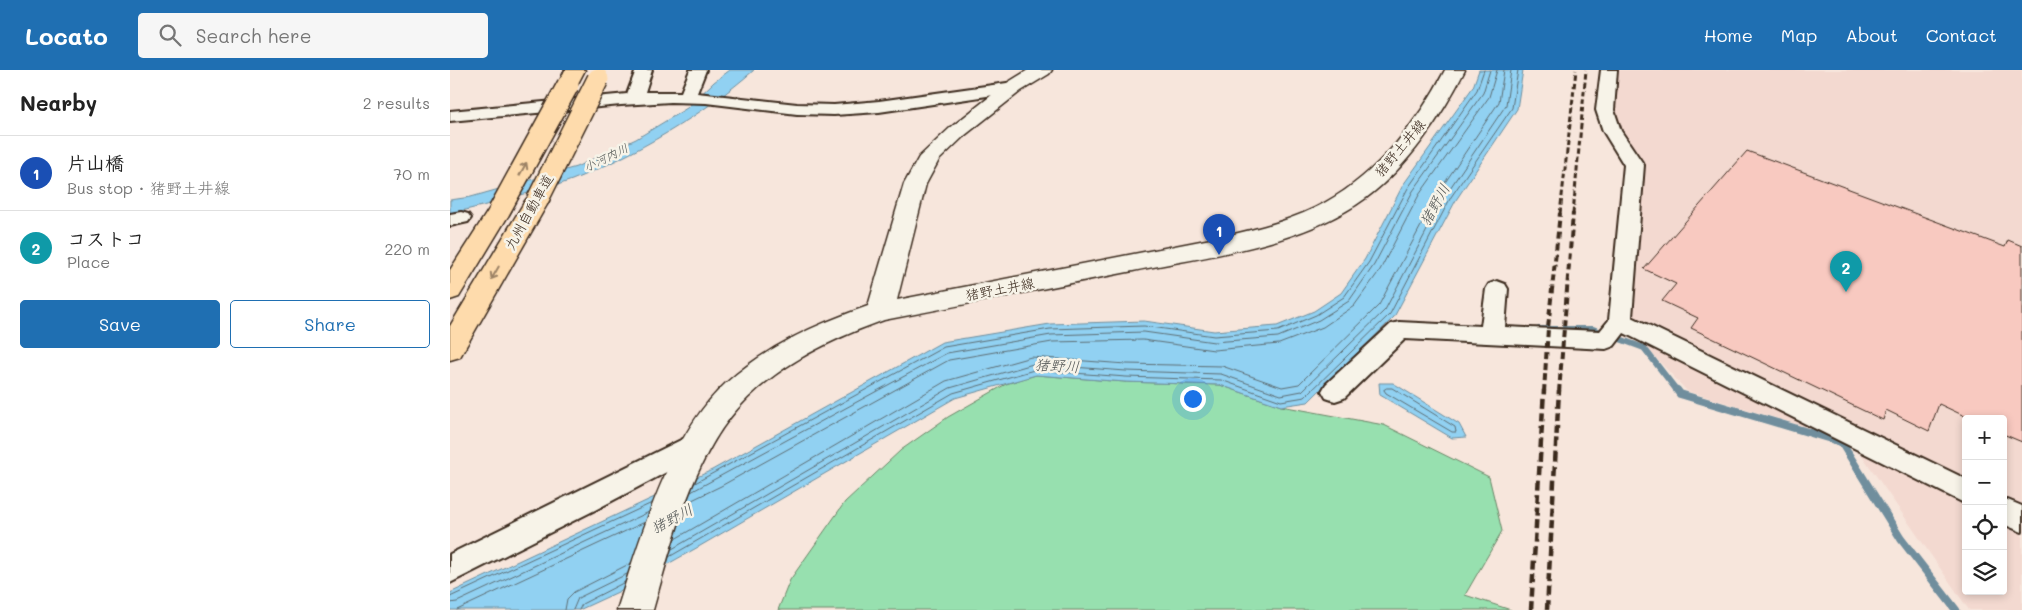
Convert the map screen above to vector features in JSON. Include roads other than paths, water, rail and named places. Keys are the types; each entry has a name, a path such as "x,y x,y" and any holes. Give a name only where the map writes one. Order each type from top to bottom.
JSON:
{"highway":[{"name":"九州自動車道","path":"450,350 537,200 600,74"},
{"name":"九州自動車道","path":"450,291 500,211 572,77"}],"main road":[{"path":"880,312 915,184 930,158 957,132 1014,87 1042,70"},
{"name":"猪野土井線","path":"638,600 693,452 714,416 734,393 763,369 795,348 836,327 880,312 1190,251 1256,236 1316,217 1358,193 1385,168 1441,98 1456,70"}],"street":[{"path":"634,98 644,70"},
{"path":"687,97 698,70"},
{"path":"1335,391 1399,330 1606,340 1620,321 1634,164 1612,131 1605,110 1609,70"},
{"path":"450,116 634,98 687,97 791,110 834,110 892,106 984,90 1014,87"},
{"path":"1492,335 1497,289"},
{"path":"1620,321 1962,490"},
{"path":"450,569 585,502 693,452"},
{"path":"2007,512 2022,520"}],"water":[{"name":"小河内川","path":"730,70 754,70 691,118 620,159 558,185 484,206 450,213 450,200 471,197 576,167 636,139 687,108 714,82"},
{"name":"猪野川","path":"1479,70 1523,70 1517,109 1456,200 1394,317 1308,402 1281,406 1220,385 1125,382 1036,375 955,398 700,546 618,592 579,610 450,610 450,593 712,470 942,342 1050,324 1144,321 1214,331 1277,326 1314,311 1341,293 1365,259 1403,185 1473,87"},
{"path":"1379,383 1393,383 1459,424 1466,437 1452,438 1380,395"}],"waterway":[{"path":"1539,329 1593,329 1644,348 1678,392"},
{"path":"1677,390 1680,394 1841,442 1901,539 1956,610"}],"railway":[{"path":"1560,214 1576,70"},
{"path":"1573,214 1586,70"},
{"path":"1544,392 1548,328 1560,213"},
{"path":"1559,392 1573,213"},
{"path":"1531,610 1544,390"},
{"path":"1547,610 1559,390"}],"place":[{"name":"片山橋","path":"1219,255"},
{"name":"コストコ","path":"1846,292"}]}
